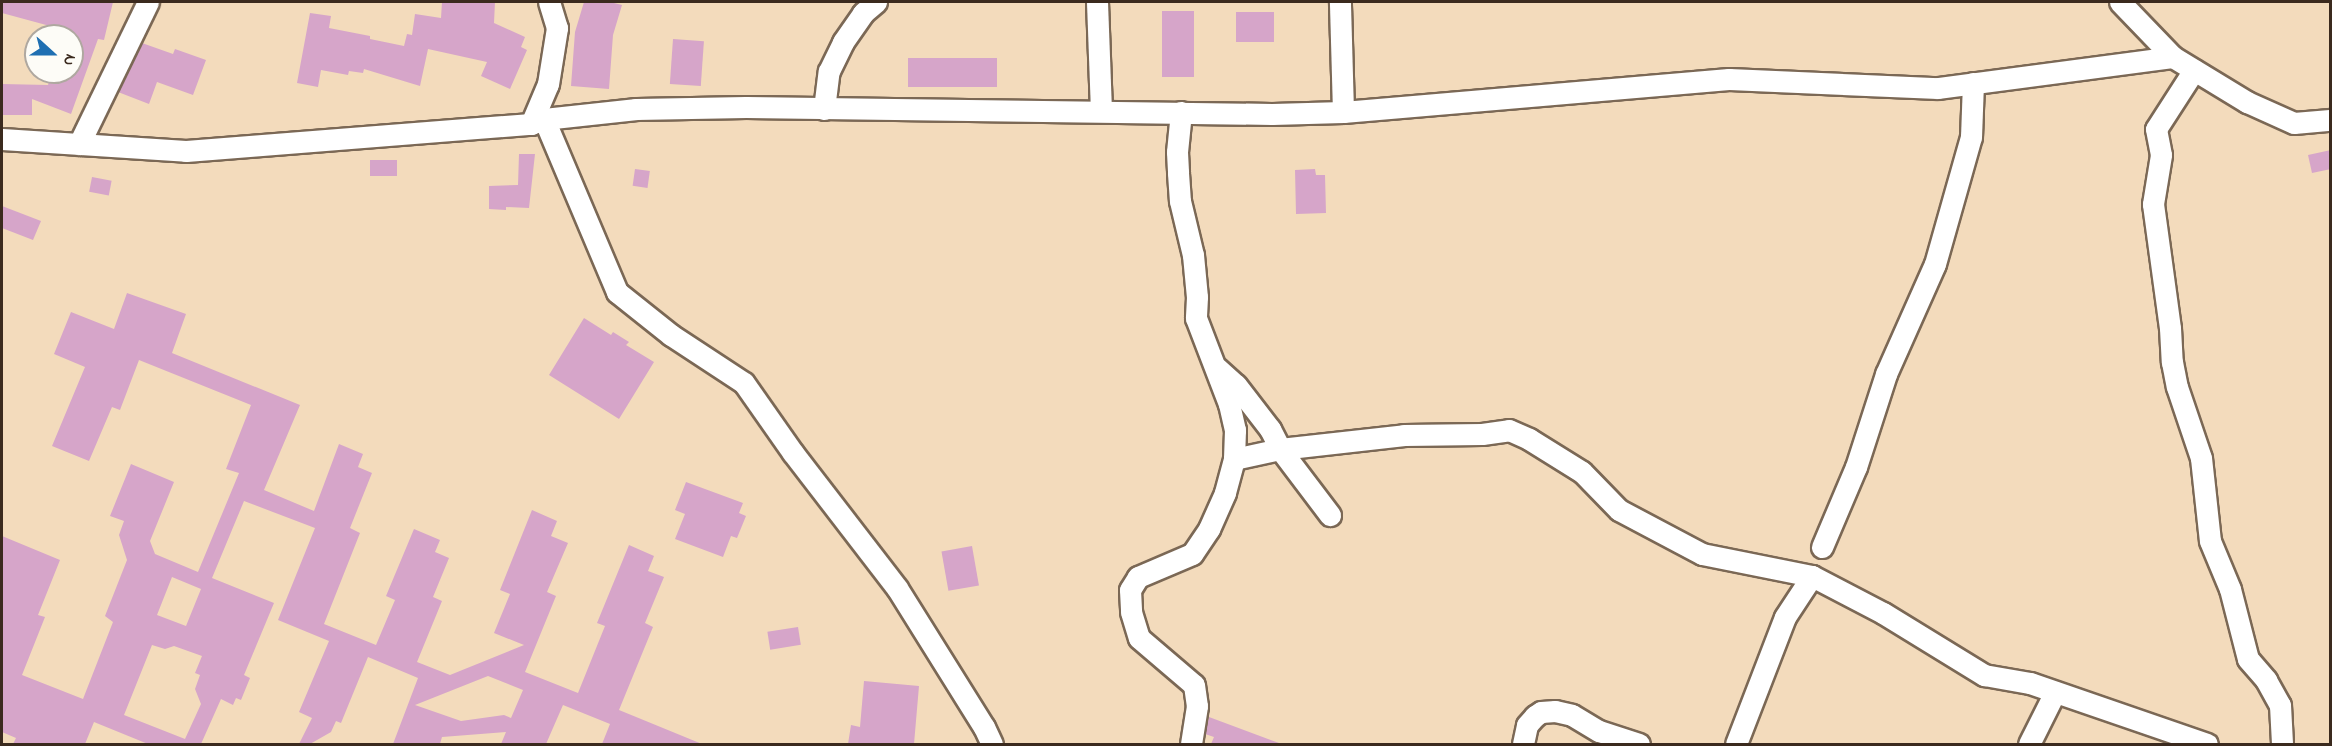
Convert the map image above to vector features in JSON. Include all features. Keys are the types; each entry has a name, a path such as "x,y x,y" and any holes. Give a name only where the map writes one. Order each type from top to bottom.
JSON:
{"street":[{"path":"79,144 148,2"},
{"path":"549,2 557,28 548,84 537,121 617,292 671,335 744,383 793,453 897,588 984,727 992,744"},
{"path":"824,109 829,71 843,42 862,13 876,2"},
{"path":"1098,2 1101,111"},
{"path":"1340,2 1343,112"},
{"path":"2120,2 2173,57 2278,118 2294,123 2331,120"},
{"path":"2,139 186,151 537,121 636,109 1272,114 1343,112 1729,79 1938,88 2173,57"},
{"path":"2194,70 2156,129 2161,155 2153,204 2170,328 2172,362 2177,387 2201,458 2210,541 2230,589 2248,659 2266,680 2280,705 2282,744"},
{"path":"1822,547 1856,467 1886,374 1935,264 1971,137 1973,84"},
{"path":"1181,112 1177,152 1180,201 1193,255 1197,297 1196,318 1229,404 1235,430 1234,459 1225,494 1209,529 1192,554 1138,577 1130,590 1131,612 1139,638 1194,685 1197,706 1191,744"},
{"path":"1212,364 1236,385 1270,429 1280,449 1330,515"},
{"path":"1234,459 1280,449 1404,435 1482,435 1509,430 1529,439 1582,472 1619,510 1702,554 1812,576 1883,614 1984,675 2030,683 2207,744"},
{"path":"1736,744 1785,617 1812,576"},
{"path":"2029,744 2055,692"},
{"path":"1522,744 1527,725 1535,716 1541,712 1555,711 1572,715 1599,731 1639,744"}],"building":[{"path":"2,2 113,2 104,40 98,39 84,78 84,24 43,24 2,13"},
{"path":"442,2 495,2 494,23 525,37 521,47 527,50 510,89 481,76 487,62 428,49 420,86 364,69 363,73 349,71 348,75 321,70 318,87 297,83 310,13 331,16 329,28 404,46 407,34 412,35 415,14 441,18"},
{"path":"584,2 610,2 622,5 613,35 609,89 571,86 575,32"},
{"path":"1162,11 1194,11 1194,77 1162,77"},
{"path":"1236,12 1274,12 1274,42 1236,42"},
{"path":"673,39 704,41 701,86 670,84"},
{"path":"142,43 173,54 175,49 206,60 193,95 157,82 149,104 118,92"},
{"path":"908,58 997,58 997,87 908,87"},
{"path":"2,84 82,84 71,114 32,99 32,115 2,115"},
{"path":"2331,150 2331,169 2312,173 2308,155"},
{"path":"519,154 535,154 529,208 489,209 489,186 518,185"},
{"path":"370,160 397,160 397,176 370,176"},
{"path":"635,169 650,171 647,188 633,186"},
{"path":"1315,169 1316,175 1325,175 1326,213 1296,214 1295,170"},
{"path":"92,177 112,181 109,196 89,192"},
{"path":"2,206 41,221 33,240 2,228"},
{"path":"127,293 186,314 172,353 300,405 264,490 314,511 339,444 363,454 358,467 372,473 350,528 360,533 324,624 376,645 395,600 386,596 414,529 440,540 435,552 449,558 433,597 442,601 417,662 450,675 524,645 494,633 510,594 500,590 532,510 557,521 551,536 568,543 547,592 556,596 525,672 578,693 605,626 597,623 629,545 654,556 648,571 664,577 645,623 653,627 619,710 702,744 602,744 610,724 563,705 546,744 501,744 506,732 442,737 440,744 393,744 418,678 368,657 341,723 336,721 331,732 310,744 299,744 312,718 299,712 329,641 278,620 315,528 244,501 212,578 274,603 244,675 250,678 241,700 236,698 233,705 221,699 201,744 148,744 94,722 85,744 13,744 16,738 2,732 2,536 60,560 38,615 45,617 22,675 83,699 113,622 105,616 127,560 119,535 124,521 110,516 131,464 174,482 150,541 155,554 198,572 239,473 226,469 251,405 139,360 120,410 112,407 89,461 52,446 85,367 54,354 71,312 114,329","holes":["172,577 201,589 186,626 157,615","152,645 165,649 174,646 202,656 195,673 200,675 195,689 201,704 185,739 124,715","488,676 523,690 511,718 504,715 461,721 415,705"]},
{"path":"584,318 611,335 613,332 629,342 626,345 654,362 619,419 549,375"},
{"path":"686,482 743,503 739,513 746,516 737,538 731,536 723,557 675,539 685,514 675,510"},
{"path":"972,546 979,585 948,591 941,551"},
{"path":"798,627 801,645 770,650 767,632"},
{"path":"864,681 919,686 914,744 848,744 851,725 860,727"},
{"path":"1209,717 1279,744 1211,744 1214,737 1205,734"}]}
